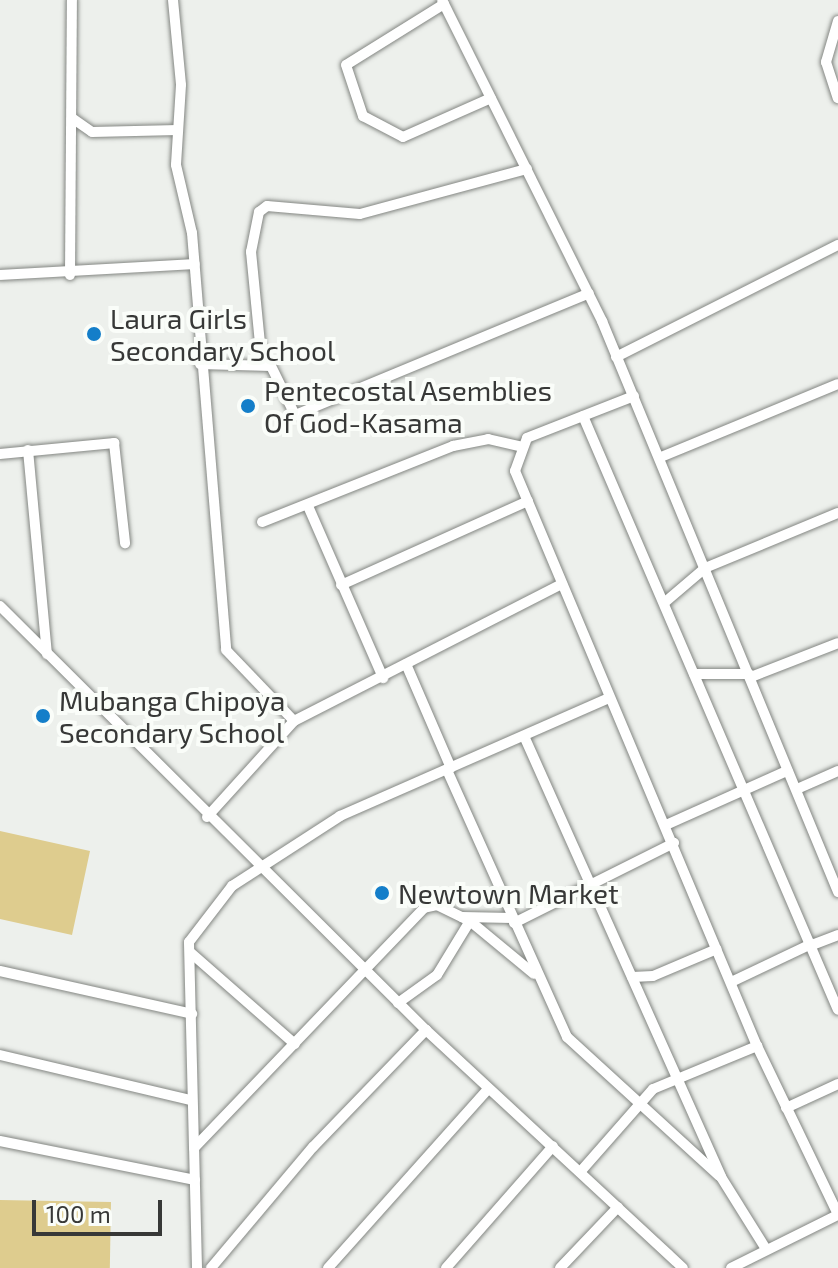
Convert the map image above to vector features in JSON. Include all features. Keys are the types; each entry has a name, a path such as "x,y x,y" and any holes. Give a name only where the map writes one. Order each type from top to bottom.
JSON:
{"street":[{"path":"70,275 65,190 72,118 72,0"},
{"path":"173,0 178,130 176,165 195,264 200,364 226,650 294,721"},
{"path":"491,98 403,137 363,116 346,65 446,2 589,293 661,457 838,892"},
{"path":"838,21 826,62 838,98"},
{"path":"72,118 92,132 178,130"},
{"path":"262,364 251,252 259,212 267,206 360,214 527,169"},
{"path":"616,357 838,245"},
{"path":"0,275 70,275 195,264"},
{"path":"200,364 262,364 275,371 295,415 589,293"},
{"path":"661,457 838,384"},
{"path":"262,522 453,446 488,439 519,446 634,396"},
{"path":"583,416 838,1010"},
{"path":"0,454 114,443 125,543"},
{"path":"519,446 515,471 609,698 674,843 757,1046 838,1215 731,1268"},
{"path":"28,450 47,654"},
{"path":"341,585 528,501"},
{"path":"308,506 383,678"},
{"path":"664,603 705,568 838,513"},
{"path":"207,817 294,721 562,584"},
{"path":"0,606 207,817 364,970 681,1267"},
{"path":"694,674 750,676 838,643"},
{"path":"406,664 534,974 578,1051 721,1177"},
{"path":"197,1268 190,1100 193,932 232,886 340,816 609,698"},
{"path":"524,736 721,1177 766,1249"},
{"path":"666,825 787,771"},
{"path":"797,789 838,771"},
{"path":"465,919 513,921 591,887 674,843"},
{"path":"194,1148 430,905 465,919 534,974"},
{"path":"398,1003 437,975 465,919"},
{"path":"731,982 838,935"},
{"path":"632,977 653,976 717,949"},
{"path":"191,953 295,1044"},
{"path":"0,971 192,1014"},
{"path":"211,1268 313,1147 426,1030"},
{"path":"581,1171 653,1089 679,1081 757,1046"},
{"path":"0,1055 190,1100"},
{"path":"786,1108 838,1084"},
{"path":"328,1268 488,1089"},
{"path":"0,1141 195,1180"},
{"path":"446,1268 553,1146"},
{"path":"560,1268 618,1207"}],"shaded area":[{"path":"0,831 90,851 72,935 0,919"},
{"path":"0,1200 111,1202 110,1268 0,1268"}],"place":[{"name":"Laura Girls Secondary School","path":"94,334"},
{"name":"Pentecostal Asemblies Of God-Kasama","path":"248,406"},
{"name":"Mubanga Chipoya Secondary School","path":"43,716"},
{"name":"Newtown Market","path":"382,893"}]}
